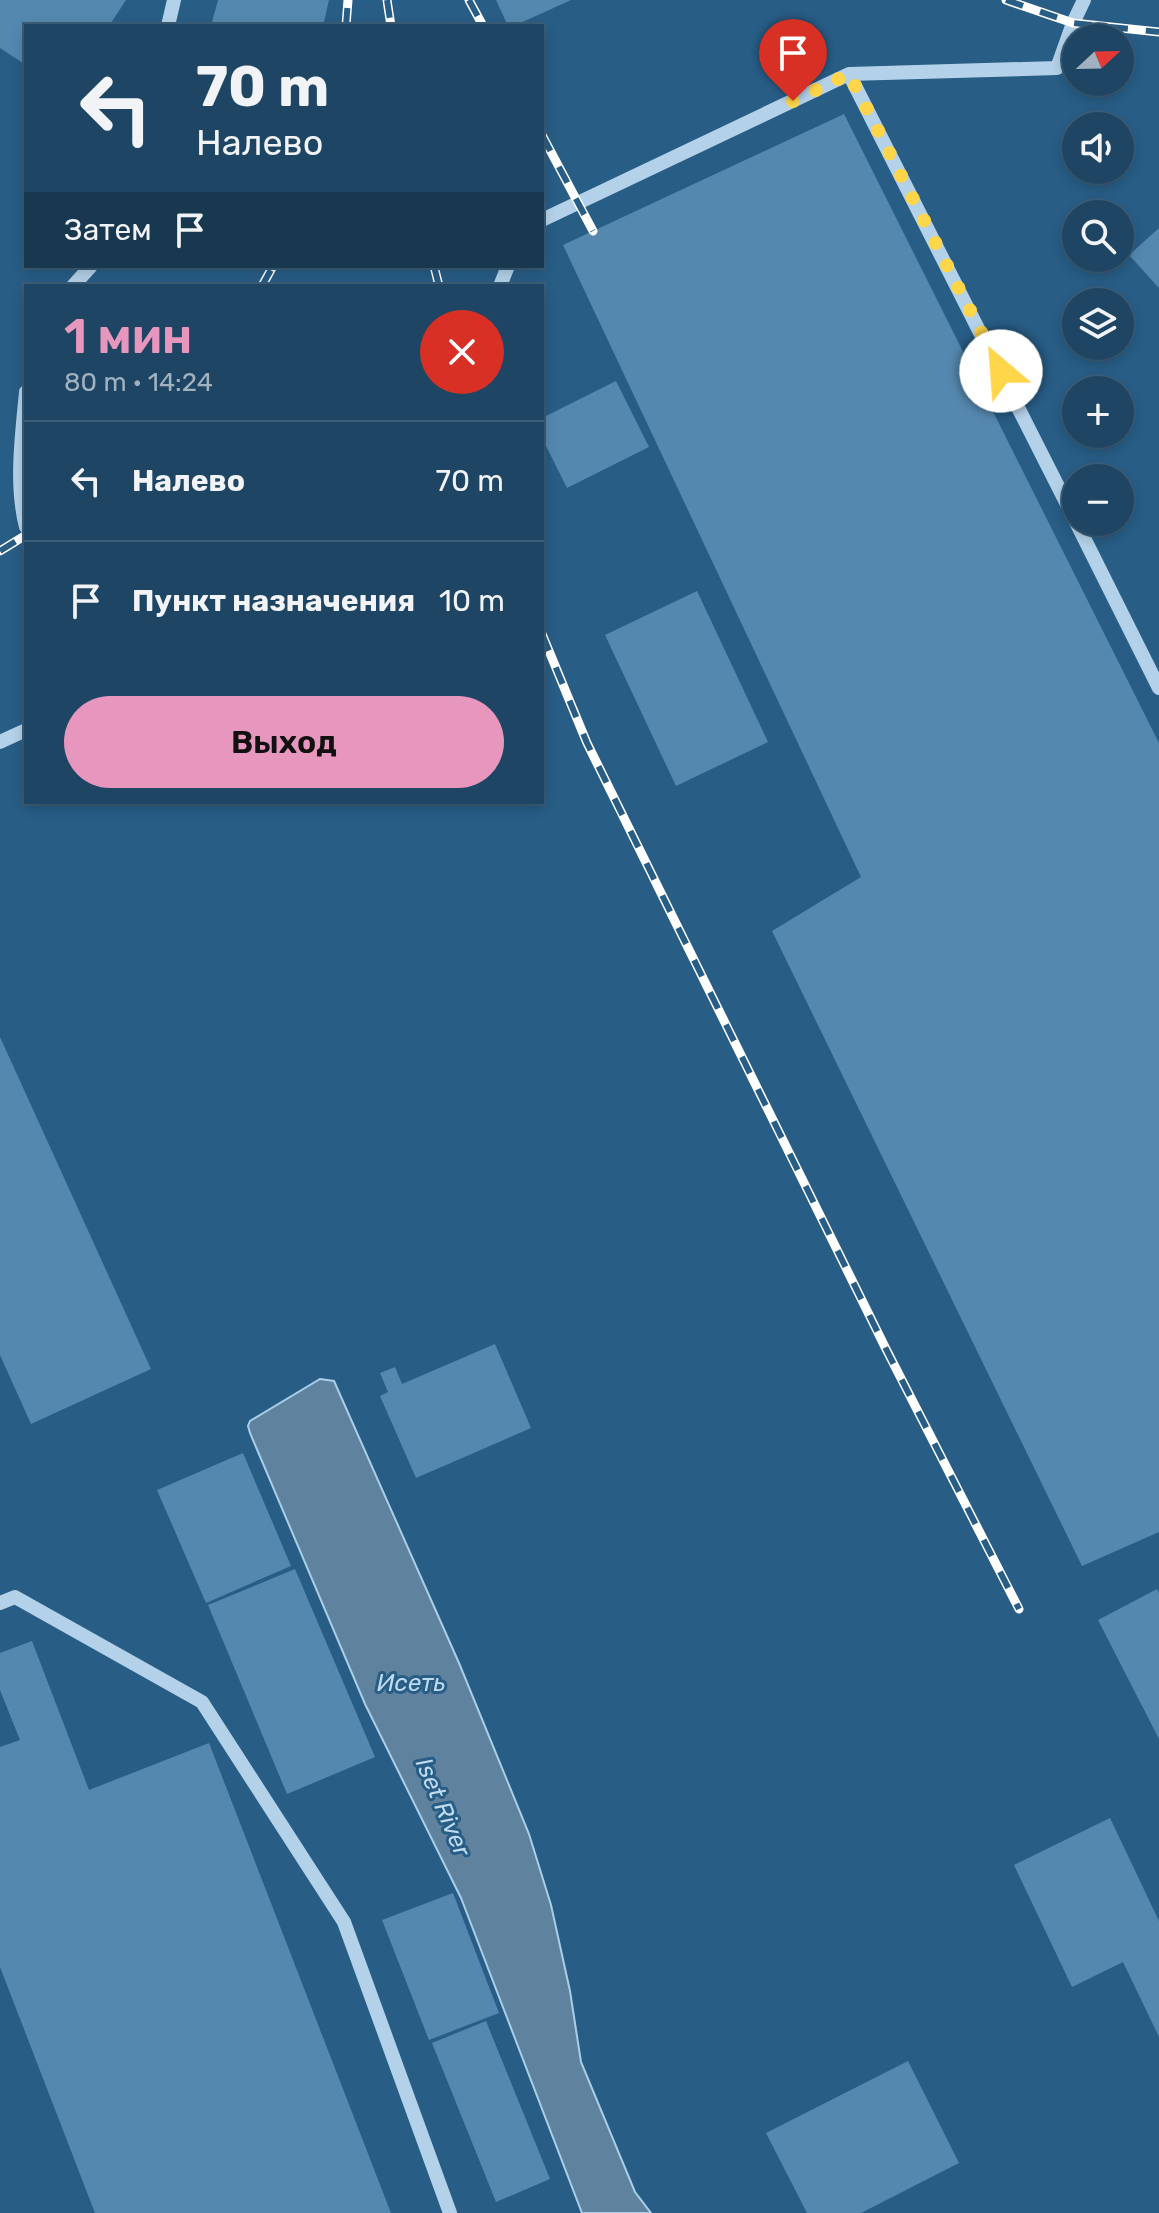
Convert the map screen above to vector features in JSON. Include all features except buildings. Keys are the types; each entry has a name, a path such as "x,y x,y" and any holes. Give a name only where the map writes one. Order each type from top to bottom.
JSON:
{"lane":[{"path":"168,24 174,0"},
{"path":"544,219 849,74 1057,68 1084,0"},
{"path":"849,74 1062,494"},
{"path":"75,284 89,268"},
{"path":"24,412 21,506 24,519"},
{"path":"1083,536 1159,688"},
{"path":"0,742 24,731"},
{"path":"0,1603 15,1597 202,1702 344,1922 450,2213"}],"water":[{"name":"Исеть","path":"320,1379 334,1381 459,1663 529,1834 551,1905 570,1991 581,2062 635,2192 651,2213 582,2213 461,1898 365,1704 250,1433 250,1421"}],"railway":[{"path":"346,24 348,0"},
{"path":"387,0 391,24"},
{"path":"469,0 482,24"},
{"path":"1006,0 1073,23 1159,32"},
{"path":"544,139 593,231"},
{"path":"263,284 272,268"},
{"path":"434,268 438,284"},
{"path":"0,551 24,536"},
{"path":"544,639 587,743 885,1347 1019,1609"}],"route":[{"path":"793,101 849,74 1001,371"}],"water label":[{"name":"Iset River","path":"443,1807"}]}
